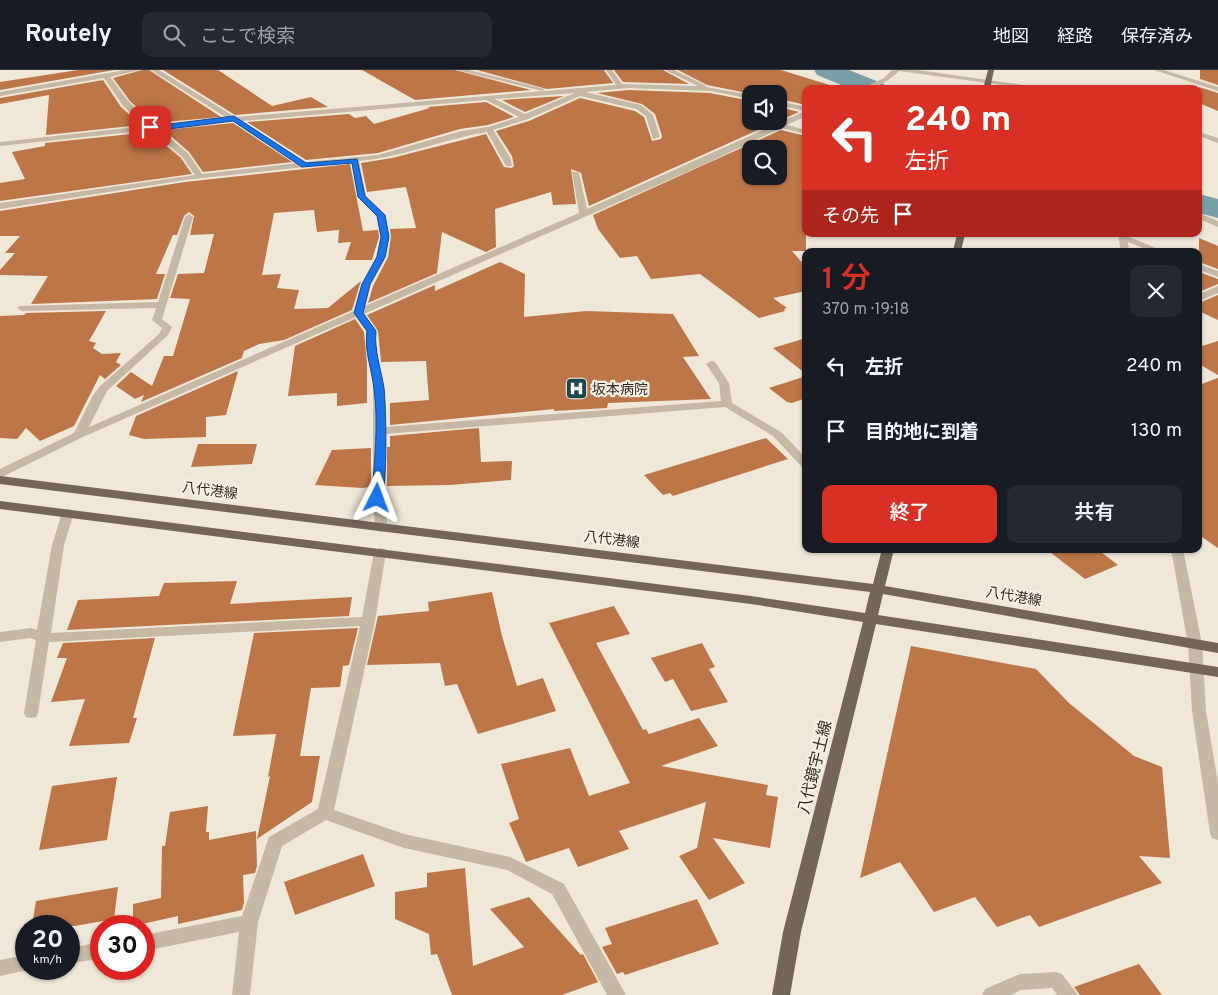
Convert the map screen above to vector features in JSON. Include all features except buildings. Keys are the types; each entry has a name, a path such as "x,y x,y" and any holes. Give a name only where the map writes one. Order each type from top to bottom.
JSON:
{"main road":[{"path":"987,85 991,70"},
{"name":"八代港線","path":"0,480 878,589 1218,648"},
{"path":"0,504 871,617 1218,672"},
{"name":"八代鏡宇土線","path":"781,995 792,932 887,553"}],"street":[{"path":"0,94 107,77 137,70"},
{"path":"154,70 234,118 305,166"},
{"path":"460,70 554,92"},
{"path":"608,70 620,86"},
{"path":"668,70 710,89"},
{"path":"872,85 886,79 896,70"},
{"path":"902,70 1022,85"},
{"path":"1157,70 1218,89"},
{"path":"107,77 126,104 151,128 185,155 200,176"},
{"path":"0,144 234,118 620,86 710,89 742,95"},
{"path":"0,206 200,176 355,160 404,151 464,133 489,129 525,118 591,89"},
{"path":"578,94 638,107 649,115 656,137"},
{"path":"486,97 525,118"},
{"path":"787,105 802,108"},
{"path":"787,122 802,115"},
{"path":"787,128 802,131"},
{"path":"489,129 506,157 508,164"},
{"path":"0,474 79,435 771,130"},
{"path":"1202,135 1218,141"},
{"path":"355,160 362,197 381,215 385,237 381,257 366,284 358,313"},
{"path":"575,174 583,214"},
{"path":"79,435 97,397 103,389 163,336 167,326 157,320 189,217"},
{"path":"1202,217 1218,224"},
{"path":"1127,237 1152,248"},
{"path":"1202,267 1218,274"},
{"path":"1202,297 1218,289"},
{"path":"22,308 161,304"},
{"path":"358,313 371,331 370,342 379,389 381,431 377,498 381,528"},
{"path":"711,364 724,383 727,404"},
{"path":"381,431 727,404 777,434 802,461"},
{"path":"31,713 58,546 68,513"},
{"path":"241,995 248,922 275,842 325,813 368,621 380,552"},
{"path":"1178,553 1194,644 1199,711 1218,833"},
{"path":"0,637 31,633 43,638 368,621"},
{"path":"325,813 404,841 510,864 558,889 617,995"},
{"path":"155,941 248,922"},
{"path":"0,968 15,965"},
{"path":"991,995 1020,982 1056,980 1069,995"}],"waterway":[{"path":"826,70 865,85"},
{"path":"1202,204 1218,209"}],"place":[{"name":"坂本病院","path":"576,389"}],"route":[{"path":"150,127 234,118 305,166 355,160 362,197 381,215 385,237 381,257 366,284 358,313 371,331 370,342 379,389 381,431 377,498"}]}
